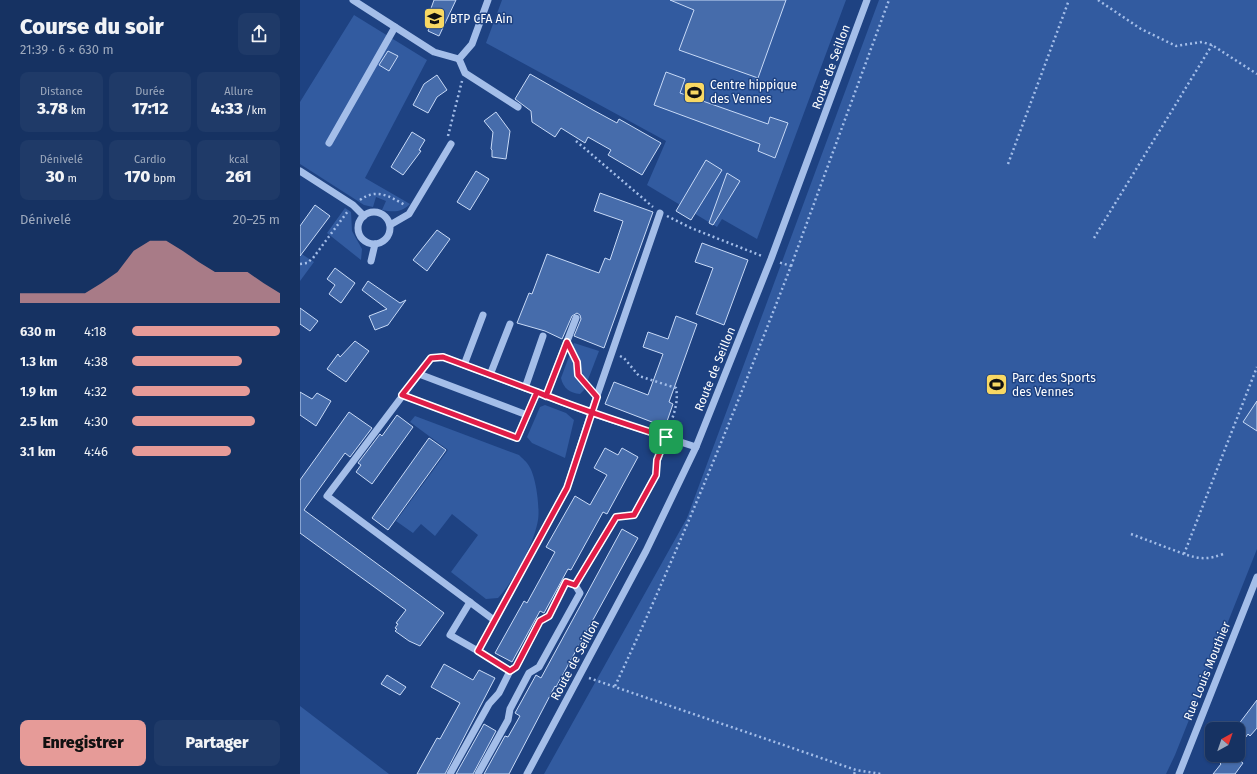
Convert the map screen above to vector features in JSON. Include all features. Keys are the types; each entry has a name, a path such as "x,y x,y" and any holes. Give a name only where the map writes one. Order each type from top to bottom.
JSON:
{"street":[{"path":"353,0 434,52 459,59"},
{"path":"459,59 472,44 488,0"},
{"name":"Route de Seillon","path":"527,774 646,551 696,446 771,259 867,0"},
{"path":"329,143 395,27"},
{"path":"459,59 465,73 518,107"},
{"path":"390,225 409,214 451,144"},
{"path":"300,171 353,205 364,216"},
{"path":"374,212 384,216 390,225 389,234 386,239 375,244 364,241 358,232 360,221 364,216 374,212"},
{"path":"478,651 567,488 591,413 660,213"},
{"path":"371,261 375,244"},
{"path":"464,365 483,315"},
{"path":"546,396 576,318"},
{"path":"490,375 510,324"},
{"path":"525,388 543,336"},
{"path":"494,620 327,496 431,358 443,357 591,413 696,446"},
{"path":"419,374 527,415"},
{"path":"402,395 517,438 537,392"},
{"path":"575,585 616,517 634,515 656,475 657,460 666,437"},
{"name":"Rue Louis Mouthier","path":"1179,774 1257,577"},
{"path":"450,774 489,704 499,693 510,671 516,667 540,621 549,616 566,582 575,585 580,593 539,667 529,673 510,709 508,720 478,774"},
{"path":"470,602 450,634 510,671"}],"path":[{"path":"615,686 698,502 791,266 889,0"},
{"path":"1008,164 1069,0"},
{"path":"1098,0 1141,28 1176,46 1202,42 1212,45 1257,74"},
{"path":"1094,238 1212,45"},
{"path":"451,144 447,135 465,73"},
{"path":"300,264 307,263 313,258 353,205 366,196 379,192 412,209"},
{"path":"771,259 791,266"},
{"path":"567,342 577,362 578,375 597,397"},
{"path":"612,354 624,358 639,376 676,388 678,396 666,437"},
{"path":"1184,554 1257,367"},
{"path":"1131,534 1197,559 1209,559 1223,554"},
{"path":"580,674 856,770 881,774"},
{"path":"854,774 856,770"}],"shaded area":[{"name":"Centre hippique des Vennes","path":"502,0 846,0 757,239 722,219 717,227 647,185 666,141 486,43"},
{"name":"Parc des Sports des Vennes","path":"879,0 1257,0 1257,549 1175,755 1166,774 544,774 687,518"},
{"path":"354,15 427,60 365,178 410,204 400,210 382,210 386,201 376,197 373,207 364,205 300,164 300,102"},
{"path":"345,208 351,212 352,231 362,249 361,260 327,233"},
{"path":"300,253 314,262 300,281"},
{"path":"574,343 599,351 584,390 580,394 573,392 563,385 561,378"},
{"path":"545,405 566,413 574,420 565,458 532,443 527,437 540,407"},
{"path":"415,416 519,455 527,463 534,477 538,500 538,520 536,530 528,551 517,572 498,598 486,599 451,572 478,535 452,514 435,536 421,524 413,533 396,521 448,450 410,422"},
{"path":"300,706 389,774 300,774"}],"building":[{"path":"434,0 456,0 439,36 428,31 434,16 429,14"},
{"path":"670,0 786,0 758,78 679,50 694,10"},
{"path":"388,51 398,56 389,71 379,65"},
{"path":"666,72 685,79 680,93 768,124 770,117 788,123 775,158 758,151 760,144 654,105"},
{"path":"530,74 617,123 619,119 661,143 642,175 608,155 611,150 588,137 585,143 561,128 555,137 532,122 531,111 515,99"},
{"path":"437,75 447,90 437,97 428,113 413,105 424,84"},
{"path":"496,112 510,131 506,159 492,157 491,149 493,132 484,121"},
{"path":"412,132 425,140 419,150 421,151 403,175 391,167"},
{"path":"706,160 722,170 691,220 676,211"},
{"path":"476,171 489,179 470,210 457,202"},
{"path":"727,173 740,181 713,225 709,223"},
{"path":"600,193 653,212 604,348 574,336 581,319 580,315 577,313 572,316 562,339 545,331 517,323 529,293 532,294 547,254 599,273 605,258 610,260 623,221 594,211"},
{"path":"315,205 330,216 300,256 300,226"},
{"path":"437,230 450,239 427,271 413,260"},
{"path":"702,243 748,260 724,325 696,314 713,268 695,262"},
{"path":"335,268 355,283 341,303 329,294 335,285 327,279"},
{"path":"368,281 400,303 406,300 388,325 375,330 369,316 387,309 362,290"},
{"path":"300,308 318,321 310,331 300,324"},
{"path":"676,316 697,324 669,402 673,404 665,427 605,404 614,382 648,395 663,354 643,347 648,332 668,339"},
{"path":"355,341 369,351 346,382 327,369 338,354 340,357"},
{"path":"300,392 312,399 317,393 331,401 316,426 300,415"},
{"path":"1257,401 1257,431 1243,422"},
{"path":"349,412 372,428 350,457 345,453 304,510 444,613 420,646 409,641 395,631 398,624 396,623 406,610 300,533 300,480"},
{"path":"397,415 413,427 372,484 356,472 361,465 358,463 380,434 382,436"},
{"path":"429,438 446,450 388,530 372,518"},
{"path":"605,448 618,455 622,448 638,457 607,514 603,512 571,570 568,569 544,613 540,611 512,662 495,653 524,601 527,603 555,552 546,547 575,496 590,505 607,475 594,468"},
{"path":"622,529 638,538 556,687 555,686 509,774 484,774 505,736 508,737 520,716 515,713 536,675 541,678"},
{"path":"444,664 473,680 479,670 495,678 445,774 417,774 437,738 440,739 460,703 431,687"},
{"path":"387,675 406,687 400,695 381,684"},
{"path":"1257,700 1257,728 1250,736 1248,734 1245,738 1245,722 1240,722"},
{"path":"484,724 496,731 473,774 456,774"},
{"path":"1219,762 1243,763 1235,774 1213,774 1221,764"}],"place":[{"name":"BTP CFA Ain","path":"435,19"},
{"name":"Centre hippique des Vennes","path":"694,92"},
{"name":"Parc des Sports des Vennes","path":"997,385"}],"route":[{"path":"666,437 591,413 546,396 537,392 517,438 402,395 431,358 443,357 537,392 546,396 567,342 577,362 578,375 584,384 597,397 591,413 567,488 478,651 510,671 516,667 540,621 549,616 566,582 575,585 616,517 634,515 656,475 657,460 666,437"}]}
